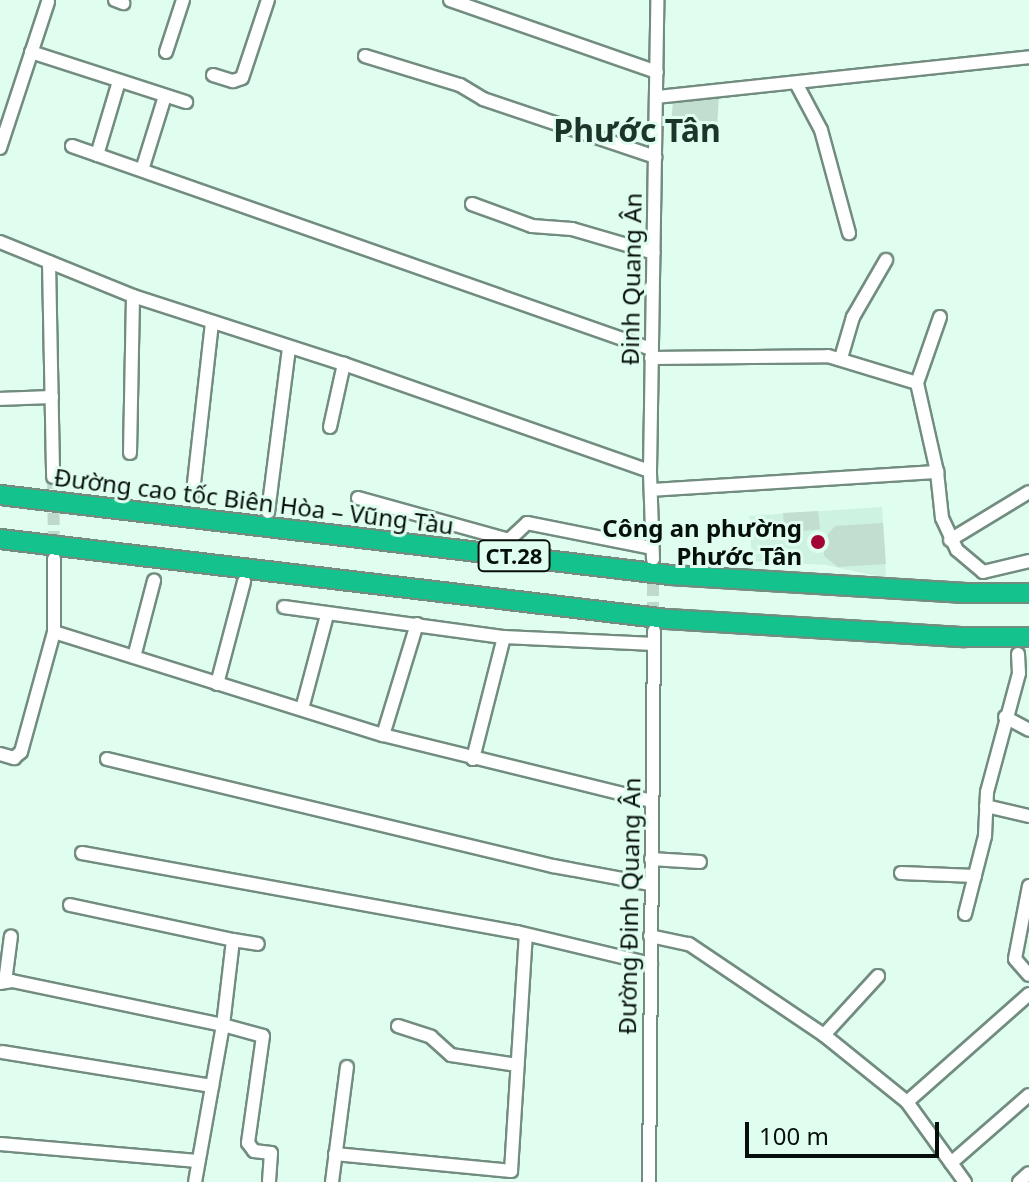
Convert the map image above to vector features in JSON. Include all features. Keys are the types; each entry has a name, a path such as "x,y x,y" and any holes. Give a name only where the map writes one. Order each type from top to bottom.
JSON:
{"highway":[{"name":"Đường cao tốc Biên Hòa – Vũng Tàu","path":"0,495 671,575 965,593 1029,593"},
{"name":"CT.28","path":"0,539 667,619 964,637 1029,637"}],"street":[{"path":"166,52 183,0"},
{"path":"213,75 233,81 242,78 268,0"},
{"path":"450,0 657,72"},
{"name":"Đinh Quang Ân","path":"358,498 509,540 527,523 652,553 650,471 656,0"},
{"path":"0,148 48,2"},
{"path":"31,52 186,102"},
{"path":"365,56 460,85 483,99 655,157"},
{"path":"657,97 1029,57"},
{"path":"97,155 119,81"},
{"path":"796,83 821,130 849,233"},
{"path":"142,170 165,96"},
{"path":"72,146 651,354 841,358 917,383"},
{"path":"472,204 532,226 572,229 654,253"},
{"path":"0,242 133,296 344,364 650,471"},
{"path":"841,358 853,317 886,260"},
{"path":"49,262 53,477"},
{"path":"130,453 133,296"},
{"path":"940,317 917,383 937,472 942,518 950,540 983,572 1029,561"},
{"path":"193,492 212,322"},
{"path":"268,512 289,347"},
{"path":"330,427 344,364"},
{"path":"0,399 52,397"},
{"path":"651,490 937,472"},
{"path":"950,540 1029,492"},
{"path":"0,754 14,758 21,752 54,632 54,559"},
{"path":"134,657 154,581"},
{"path":"217,684 244,582"},
{"path":"284,607 504,637 473,759"},
{"path":"302,709 327,615"},
{"path":"383,735 417,624"},
{"path":"54,632 383,735 652,801"},
{"name":"Đường Đinh Quang Ân","path":"504,637 654,637 649,1182"},
{"path":"965,914 985,836 986,806 1005,717 1019,673 1018,654"},
{"path":"1005,717 1029,730"},
{"path":"107,759 553,866 650,884"},
{"path":"986,806 1029,816"},
{"path":"82,853 526,935 651,964"},
{"path":"651,859 700,862"},
{"path":"901,873 975,876"},
{"path":"1029,886 1015,959 1029,975"},
{"path":"70,905 258,944"},
{"path":"335,1154 511,1171 526,935"},
{"path":"11,936 3,983 223,1025 263,1036 248,1143 254,1151 271,1153 269,1182"},
{"path":"650,936 689,944 824,1035 907,1102 965,1182"},
{"path":"195,1182 223,1025 233,940"},
{"path":"824,1035 878,976"},
{"path":"907,1102 1029,994"},
{"path":"398,1026 431,1037 451,1055 517,1065"},
{"path":"2,1052 212,1086"},
{"path":"332,1182 347,1067"},
{"path":"951,1163 1029,1095"},
{"path":"0,1144 197,1161"},
{"path":"1019,1182 1029,1173"}],"shaded area":[{"name":"Công an phường Phước Tân","path":"882,507 886,578 826,565 752,561 749,516"}],"building":[{"path":"719,95 717,129 671,126 673,100"},
{"path":"818,511 820,529 785,533 783,513"},
{"path":"883,523 886,564 838,567 824,556 824,539 835,526"}],"tunnel":[{"path":"53,477 54,552"},
{"path":"653,566 653,624"}],"place":[{"name":"Công an phường Phước Tân","path":"818,542"}],"district":[{"name":"Phước Tân","path":"637,130"}]}
